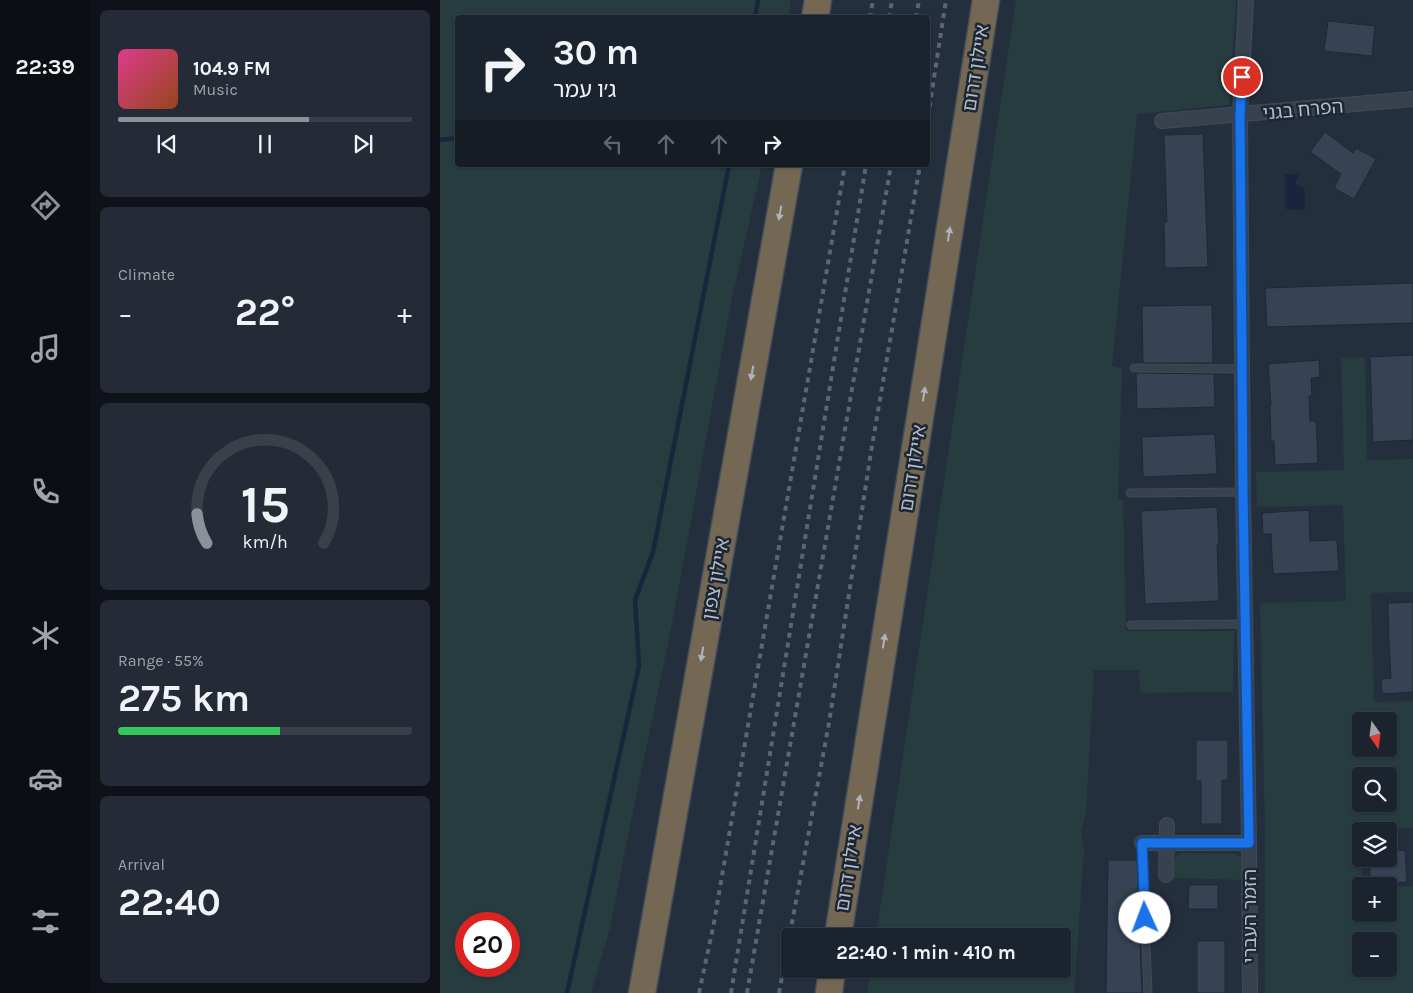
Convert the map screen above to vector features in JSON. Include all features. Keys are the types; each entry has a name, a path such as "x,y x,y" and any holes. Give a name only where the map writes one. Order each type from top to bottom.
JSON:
{"highway":[{"path":"816,15 818,0"},
{"name":"איילון דרום","path":"839,928 986,0"},
{"name":"איילון צפון","path":"642,993 789,167"},
{"path":"634,993 676,800"},
{"path":"829,993 831,978"}],"street":[{"name":"הזמר העברי","path":"1246,0 1240,115 1250,993"},
{"name":"הפרח בגני","path":"1162,121 1413,99"},
{"path":"1166,875 1167,825"},
{"path":"1142,843 1249,843"}],"lane":[{"path":"1134,368 1242,369"},
{"path":"1130,493 1243,492"},
{"path":"1131,625 1246,624"},
{"path":"1142,843 1148,993"}],"green space":[{"path":"440,0 791,0 788,15 455,15 455,167 762,167 731,303 672,624 610,929 591,993 440,993"},
{"path":"1016,0 1236,0 1229,105 1137,114 1112,366 1122,369 1118,500 1123,500 1126,631 1234,631 1233,692 1140,693 1139,670 1094,670 1086,813 1081,831 1084,850 1074,993 867,993 870,978 1071,978 1071,928 877,928"},
{"path":"1365,357 1367,460 1413,459 1413,592 1371,593 1374,702 1413,701 1413,828 1397,828 1397,822 1352,822 1352,867 1361,867 1362,877 1352,877 1352,922 1397,922 1397,887 1413,886 1413,993 1265,993 1265,831 1260,603 1346,601 1343,505 1257,507 1256,472 1344,470 1341,358"},
{"path":"1181,853 1236,854 1243,859 1243,880 1173,878 1174,861"}],"water":[{"path":"1285,174 1298,174 1295,183 1305,190 1305,210 1285,209"}],"building":[{"path":"1328,21 1375,26 1372,56 1324,51"},
{"path":"1325,132 1353,153 1356,148 1376,159 1354,199 1334,188 1341,174 1310,152"},
{"path":"1203,134 1208,267 1165,268 1164,222 1167,222 1164,135"},
{"path":"1413,283 1413,323 1267,327 1265,288"},
{"path":"1212,305 1213,363 1143,363 1142,306"},
{"path":"1413,355 1413,440 1373,442 1370,357"},
{"path":"1319,360 1320,377 1311,378 1312,396 1309,396 1310,421 1316,421 1318,463 1275,465 1274,441 1271,441 1268,364"},
{"path":"1136,373 1214,374 1215,407 1137,409"},
{"path":"1215,434 1217,474 1143,477 1142,437"},
{"path":"1217,507 1219,601 1145,604 1141,511"},
{"path":"1309,510 1310,541 1337,540 1339,571 1273,574 1271,534 1263,534 1262,513"},
{"path":"1413,602 1413,692 1382,694 1381,679 1391,678 1388,603"},
{"path":"1196,740 1228,740 1228,780 1222,780 1222,824 1201,824 1201,781 1196,781"},
{"path":"1397,850 1405,850 1407,882 1397,883 1397,877 1370,877 1370,867 1397,867"},
{"path":"1108,860 1137,860 1142,993 1106,993"},
{"path":"1189,885 1218,885 1218,909 1188,909"},
{"path":"1197,941 1225,941 1225,993 1197,993"}],"waterway":[{"path":"756,15 758,0"},
{"path":"440,140 455,138"},
{"path":"567,993 639,666 635,600 653,552 729,167"}],"railway":[{"path":"870,15 873,0"},
{"path":"890,15 892,0"},
{"path":"916,15 919,0"},
{"path":"930,104 946,0"},
{"path":"699,993 713,928 845,167"},
{"path":"731,993 866,167"},
{"path":"747,993 891,167"},
{"path":"779,993 829,723 871,452 920,167"}],"route":[{"path":"1145,918 1142,843 1249,843 1243,492 1240,115 1242,77"}]}
